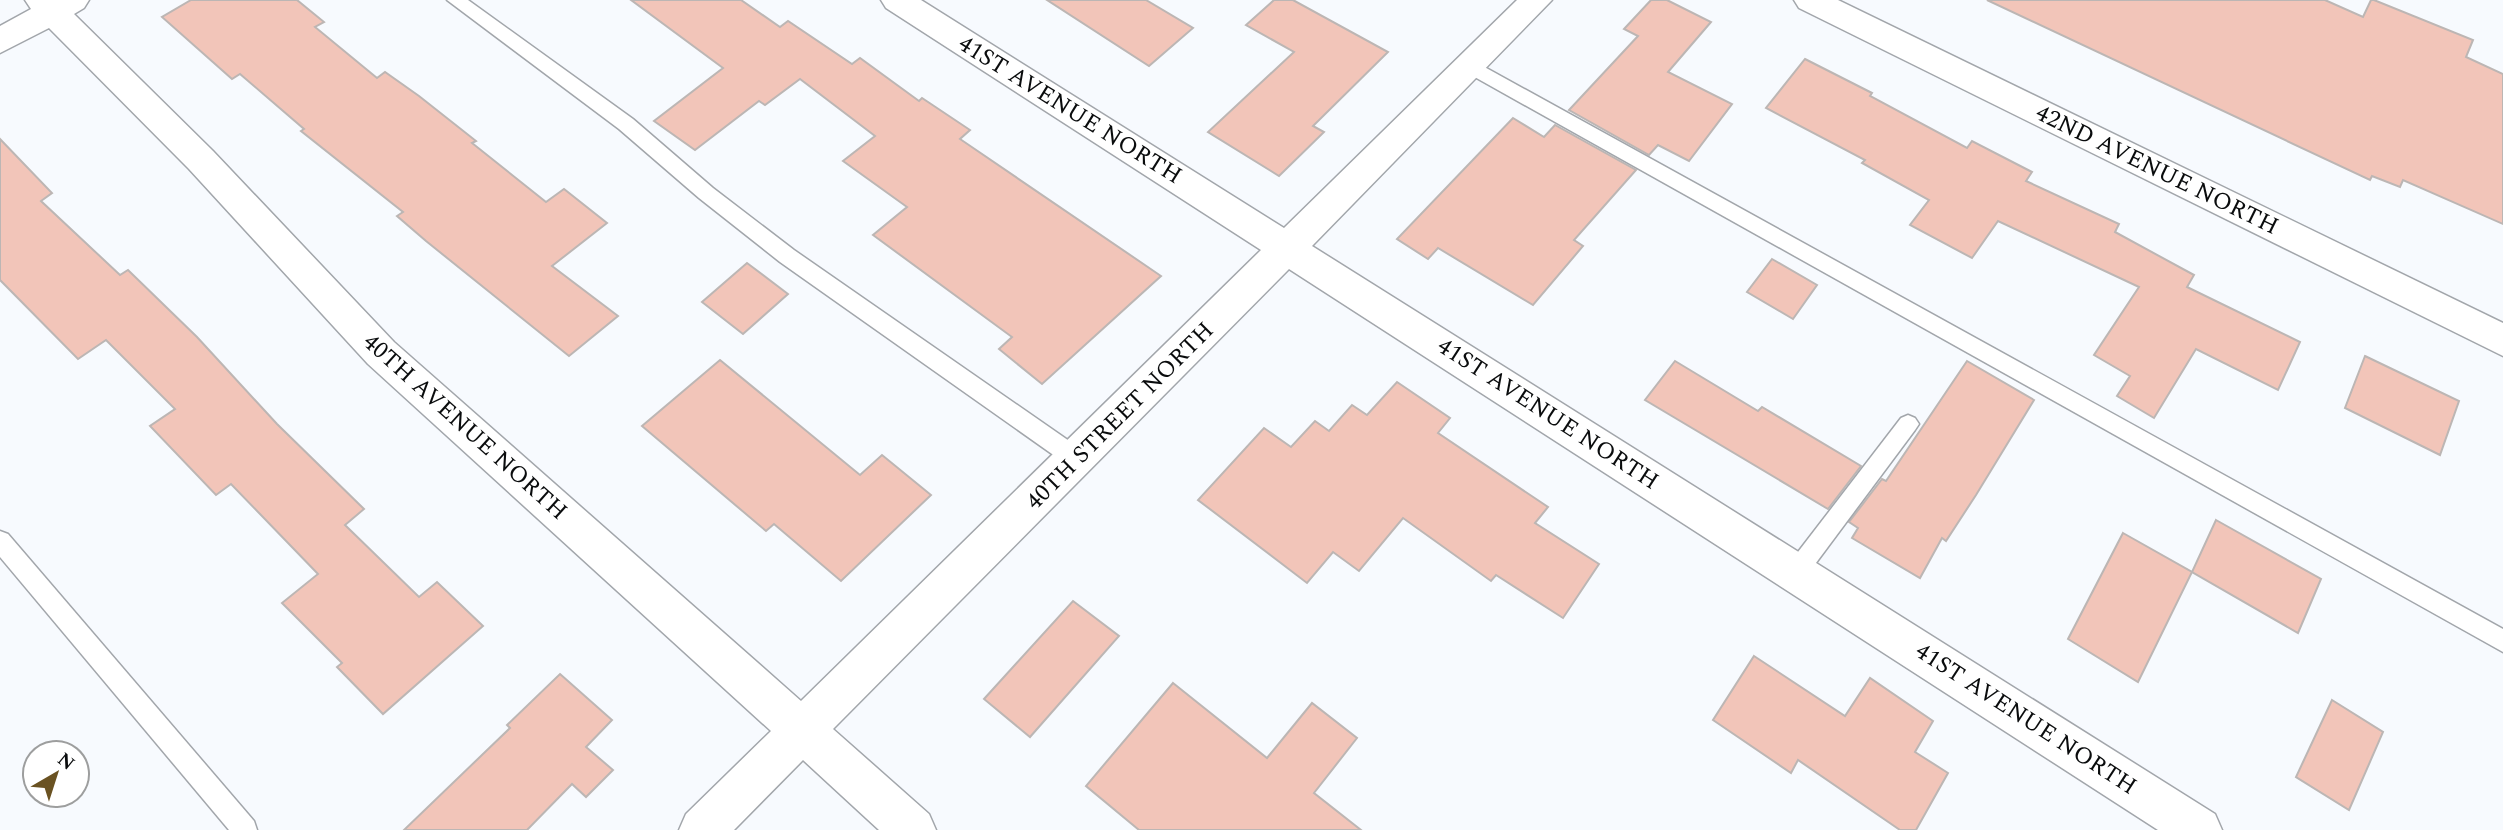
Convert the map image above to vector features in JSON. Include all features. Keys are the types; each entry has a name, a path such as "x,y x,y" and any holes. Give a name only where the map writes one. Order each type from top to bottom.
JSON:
{"street":[{"name":"41ST AVENUE NORTH","path":"897,0 2199,830"},
{"name":"40TH STREET NORTH","path":"702,830 1536,0"},
{"name":"42ND AVENUE NORTH","path":"1810,0 2503,340"},
{"path":"0,41 55,4"},
{"name":"40TH AVENUE NORTH","path":"55,4 381,353 913,830"}],"lane":[{"path":"456,0 626,124 706,193 787,256 1077,458"},
{"path":"1470,66 2503,641"},
{"path":"1796,572 1908,424"},
{"path":"0,541 245,830"}],"building":[{"path":"191,0 297,0 324,22 315,27 377,78 385,72 419,96 476,141 472,143 546,202 564,189 607,223 552,266 618,316 569,356 426,241 397,216 403,212 301,131 304,129 240,74 232,79 162,17"},
{"path":"631,0 741,0 780,27 788,21 852,64 860,58 919,101 922,98 970,130 960,139 1161,276 1042,384 999,349 1012,337 873,235 907,207 843,161 875,136 800,79 765,105 759,101 695,150 654,121 723,68"},
{"path":"1047,0 1146,0 1193,28 1149,66"},
{"path":"1274,0 1293,0 1388,52 1313,126 1324,132 1279,176 1208,132 1294,52 1246,25"},
{"path":"1651,0 1667,0 1711,22 1668,72 1732,104 1689,161 1658,145 1649,155 1569,110 1638,36 1624,29"},
{"path":"1987,0 2325,0 2363,17 2371,0 2374,0 2473,40 2466,57 2503,74 2503,224 2403,180 2400,187 2372,176 2370,180"},
{"path":"1805,59 1872,93 1870,96 1967,148 1972,141 2032,172 2026,181 2119,224 2115,232 2194,275 2187,287 2300,342 2278,390 2196,349 2154,418 2117,396 2130,376 2094,355 2139,287 1998,221 1972,258 1910,225 1929,200 1862,163 1865,160 1766,108"},
{"path":"1513,118 1544,137 1555,125 1636,170 1574,240 1583,246 1533,305 1438,248 1428,259 1397,239"},
{"path":"0,139 52,193 41,201 120,275 128,270 197,337 277,424 364,509 345,525 419,597 437,582 483,626 383,714 337,667 342,663 282,603 318,574 231,484 216,495 150,426 175,409 106,340 78,359 0,280"},
{"path":"1772,259 1817,285 1793,319 1747,292"},
{"path":"747,263 788,294 743,334 702,302"},
{"path":"2365,356 2459,401 2440,455 2345,408"},
{"path":"720,360 860,475 882,455 931,495 841,581 774,524 766,531 642,426"},
{"path":"1675,361 1758,411 1762,407 1861,466 1828,509 1645,400"},
{"path":"1967,361 2034,400 1946,541 1942,538 1920,578 1852,538 1858,528 1849,522 1882,479 1886,481"},
{"path":"1397,382 1450,418 1438,433 1548,507 1535,523 1599,564 1563,618 1496,575 1491,581 1403,518 1359,571 1333,552 1307,583 1198,500 1264,428 1291,447 1315,421 1329,431 1352,405 1367,415"},
{"path":"2216,520 2321,579 2298,633 2192,572"},
{"path":"2123,533 2192,572 2138,682 2068,639"},
{"path":"1073,601 1119,636 1030,737 984,699"},
{"path":"1754,656 1845,716 1870,678 1933,721 1915,752 1948,773 1916,830 1900,830 1798,760 1791,773 1713,720"},
{"path":"560,674 612,720 586,747 613,770 586,797 572,784 527,830 404,830 510,728 507,725"},
{"path":"1173,683 1267,758 1312,703 1357,738 1314,793 1361,830 1139,830 1086,786"},
{"path":"2332,700 2383,732 2349,810 2296,777"}]}
